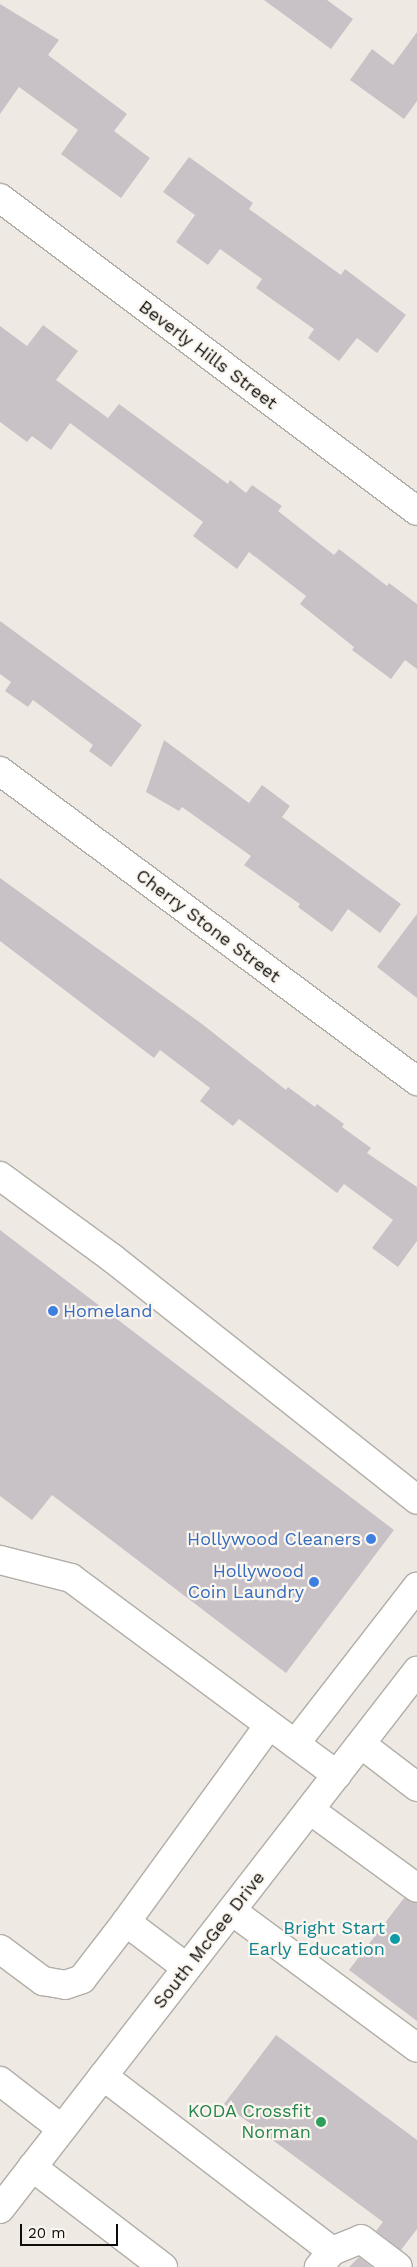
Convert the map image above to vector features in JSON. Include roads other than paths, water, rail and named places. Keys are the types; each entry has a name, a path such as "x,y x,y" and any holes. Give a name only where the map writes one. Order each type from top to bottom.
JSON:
{"street":[{"name":"Beverly Hills Street","path":"0,198 417,511"},
{"name":"Cherry Stone Street","path":"0,771 417,1081"},
{"path":"0,1176 112,1258 417,1500"},
{"path":"0,1560 71,1578 337,1775"},
{"path":"295,1744 417,1587"},
{"name":"South McGee Drive","path":"0,2209 417,1671"},
{"path":"0,1949 43,1981 65,1985 82,1979 126,1922 269,1725"},
{"path":"361,1744 417,1788"},
{"path":"310,1810 417,1888"},
{"path":"232,1911 417,2048"},
{"path":"126,1922 187,1968"},
{"path":"103,2076 325,2259 361,2239 398,2267"},
{"path":"2,2085 62,2129"},
{"path":"32,2167 163,2267"}],"place":[{"name":"Homeland","path":"53,1311"},
{"name":"Hollywood Cleaners","path":"371,1539"},
{"name":"Hollywood Coin Laundry","path":"314,1582"},
{"name":"Bright Start Early Education","path":"395,1939"},
{"name":"KODA Crossfit Norman","path":"321,2122"}]}
